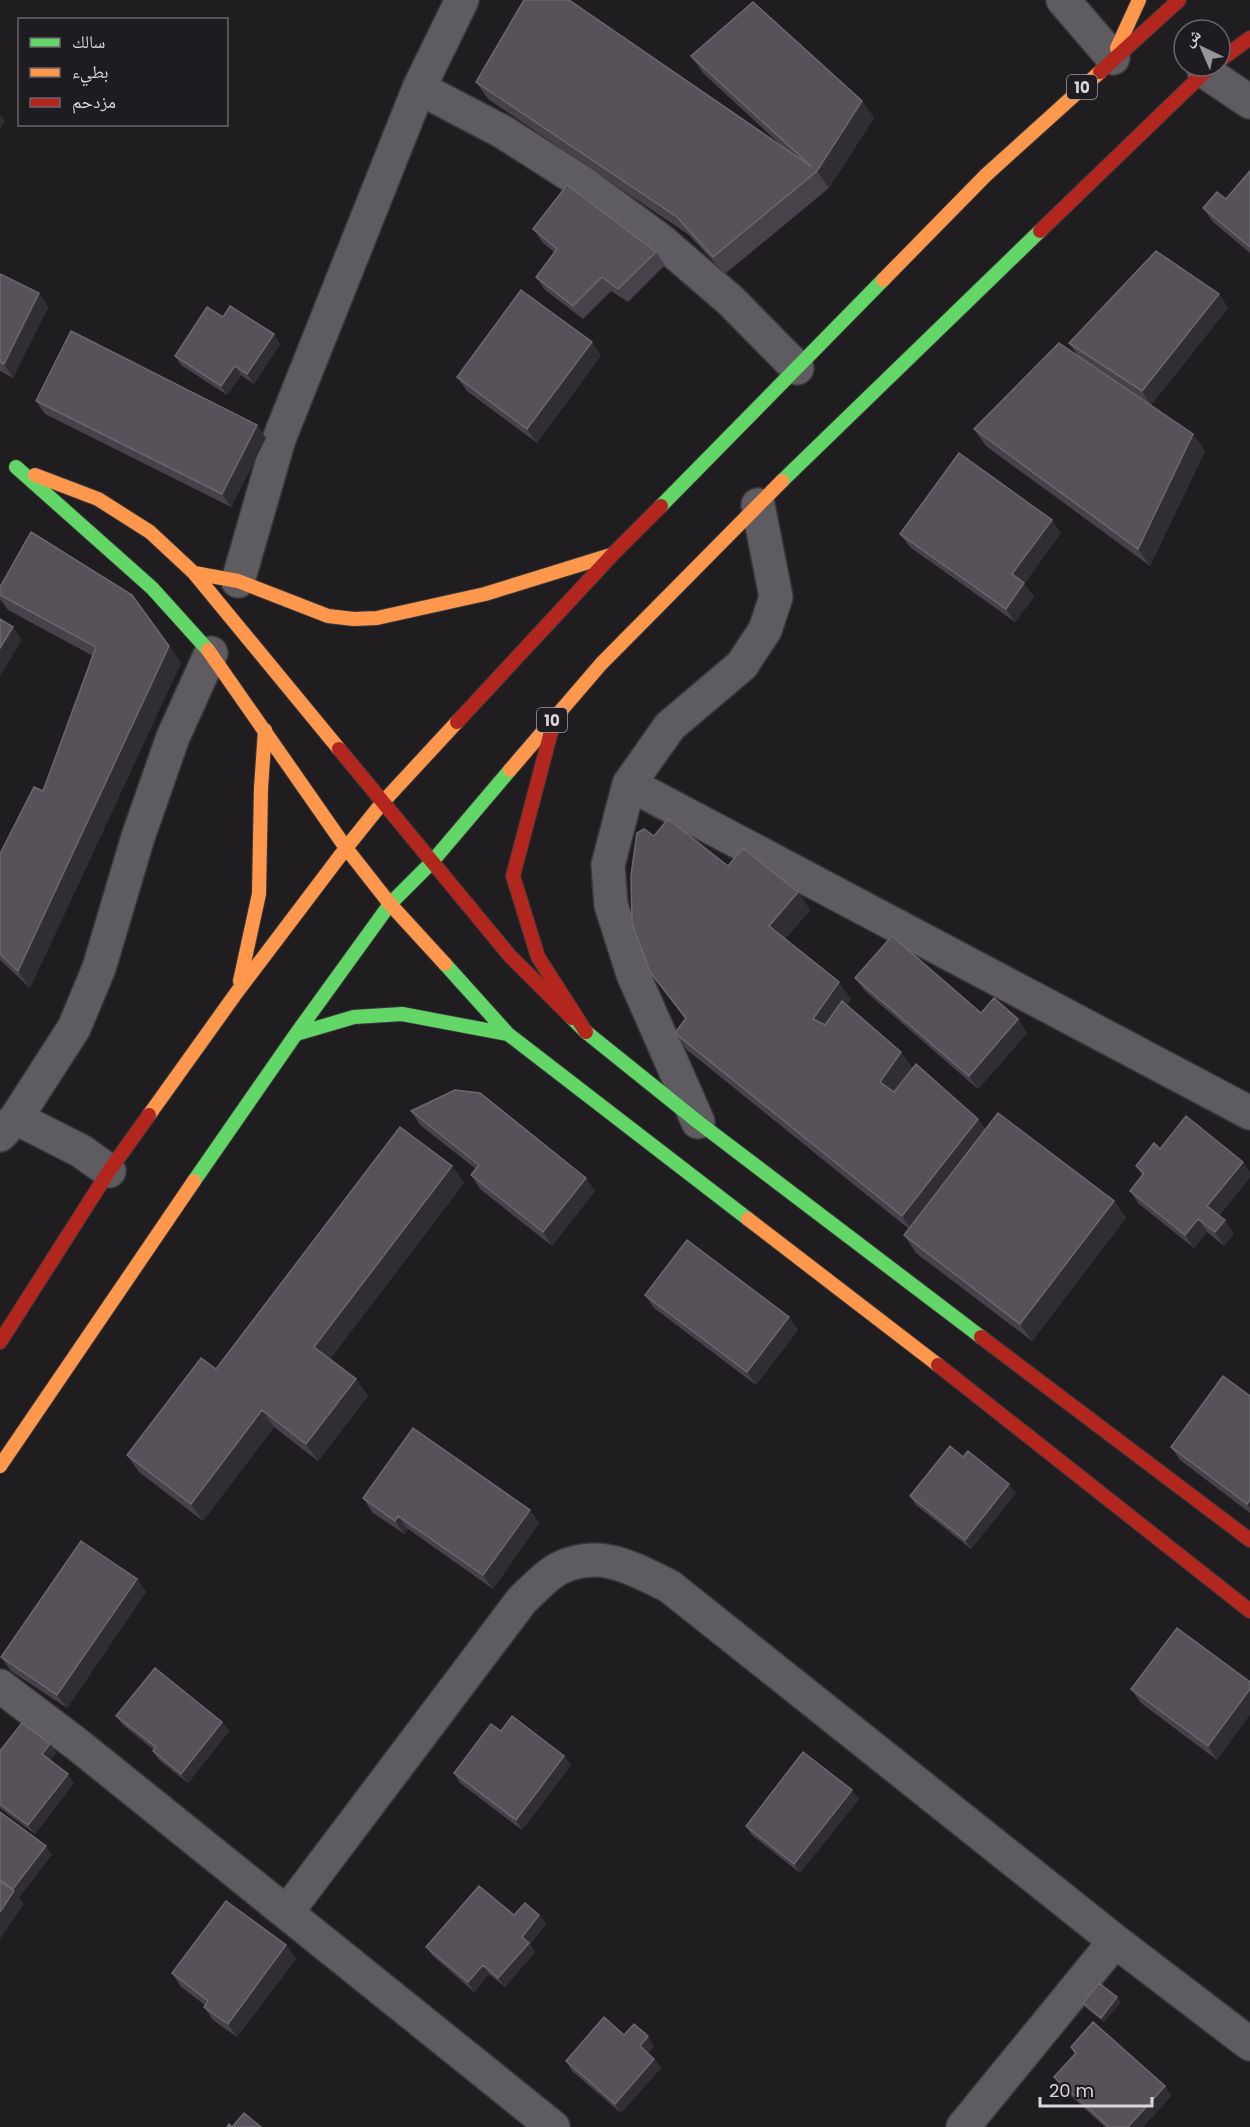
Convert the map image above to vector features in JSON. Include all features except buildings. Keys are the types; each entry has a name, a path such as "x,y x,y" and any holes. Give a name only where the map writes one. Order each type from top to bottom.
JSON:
{"main road":[{"path":"1113,58 1139,0"},
{"name":"10","path":"0,1342 109,1171 237,992 383,802 613,554 986,175 1179,0"},
{"name":"10","path":"1232,51 1250,38"},
{"name":"10","path":"0,1466 296,1034 390,904 431,863 601,664 758,505 1200,78"},
{"path":"0,459 98,499 150,532 194,573 510,956 586,1032 698,1122 1250,1540"},
{"path":"16,467 152,588 211,653 346,848 390,904 508,1035 1006,1418 1250,1611"},
{"path":"194,573 238,581 328,616 354,619 485,594 613,554"},
{"path":"555,716 513,876 538,957 586,1032"},
{"path":"237,992 258,894 265,730"},
{"path":"296,1034 354,1017 402,1014 508,1035"}],"street":[{"path":"238,581 279,440 419,88 462,0"},
{"path":"1063,0 1113,58"},
{"path":"1225,78 1250,102"},
{"path":"419,88 503,132 583,183 659,239 731,301 797,368"},
{"path":"698,1122 633,974 611,905 608,865 629,784 670,726 742,665 765,630 776,597 758,505"},
{"path":"109,1171 81,1150 8,1127 74,1028 99,968 138,837 173,737 211,653"},
{"path":"629,784 1250,1113"},
{"path":"287,1912 522,1600 557,1570 591,1558 625,1564 669,1586 1115,1941 1250,2044"},
{"path":"0,1686 78,1744 553,2127"},
{"path":"963,2127 1115,1941"}],"traffic: fast":[{"path":"782,481 1040,231"},
{"path":"661,506 883,280"},
{"path":"16,467 152,588 208,650"},
{"path":"194,1181 390,904 431,863 510,770"},
{"path":"445,964 508,1034 748,1219"},
{"path":"296,1034 354,1017 402,1014 508,1034"},
{"path":"572,1018 586,1032 698,1122 981,1337"}],"traffic: slow":[{"path":"1117,48 1139,0"},
{"path":"883,280 986,175 1100,72"},
{"path":"35,475 98,499 150,532 194,573 339,749"},
{"path":"510,770 601,664 782,481"},
{"path":"194,573 238,581 328,616 354,619 377,618 485,594 611,555"},
{"path":"208,650 346,848 390,904 445,964"},
{"path":"149,1115 237,992 346,848 383,802 457,722"},
{"path":"240,981 259,894 261,788 265,730"},
{"path":"0,1466 194,1181"},
{"path":"748,1219 938,1365"}],"traffic: jam":[{"path":"1100,72 1179,0"},
{"path":"1232,51 1250,38"},
{"path":"1040,231 1199,78"},
{"path":"457,722 613,554 661,506"},
{"path":"553,724 513,876 538,957 586,1032"},
{"path":"339,749 510,956 572,1018"},
{"path":"0,1342 109,1171 149,1115"},
{"path":"981,1337 1250,1540"},
{"path":"938,1365 1250,1611"}]}
